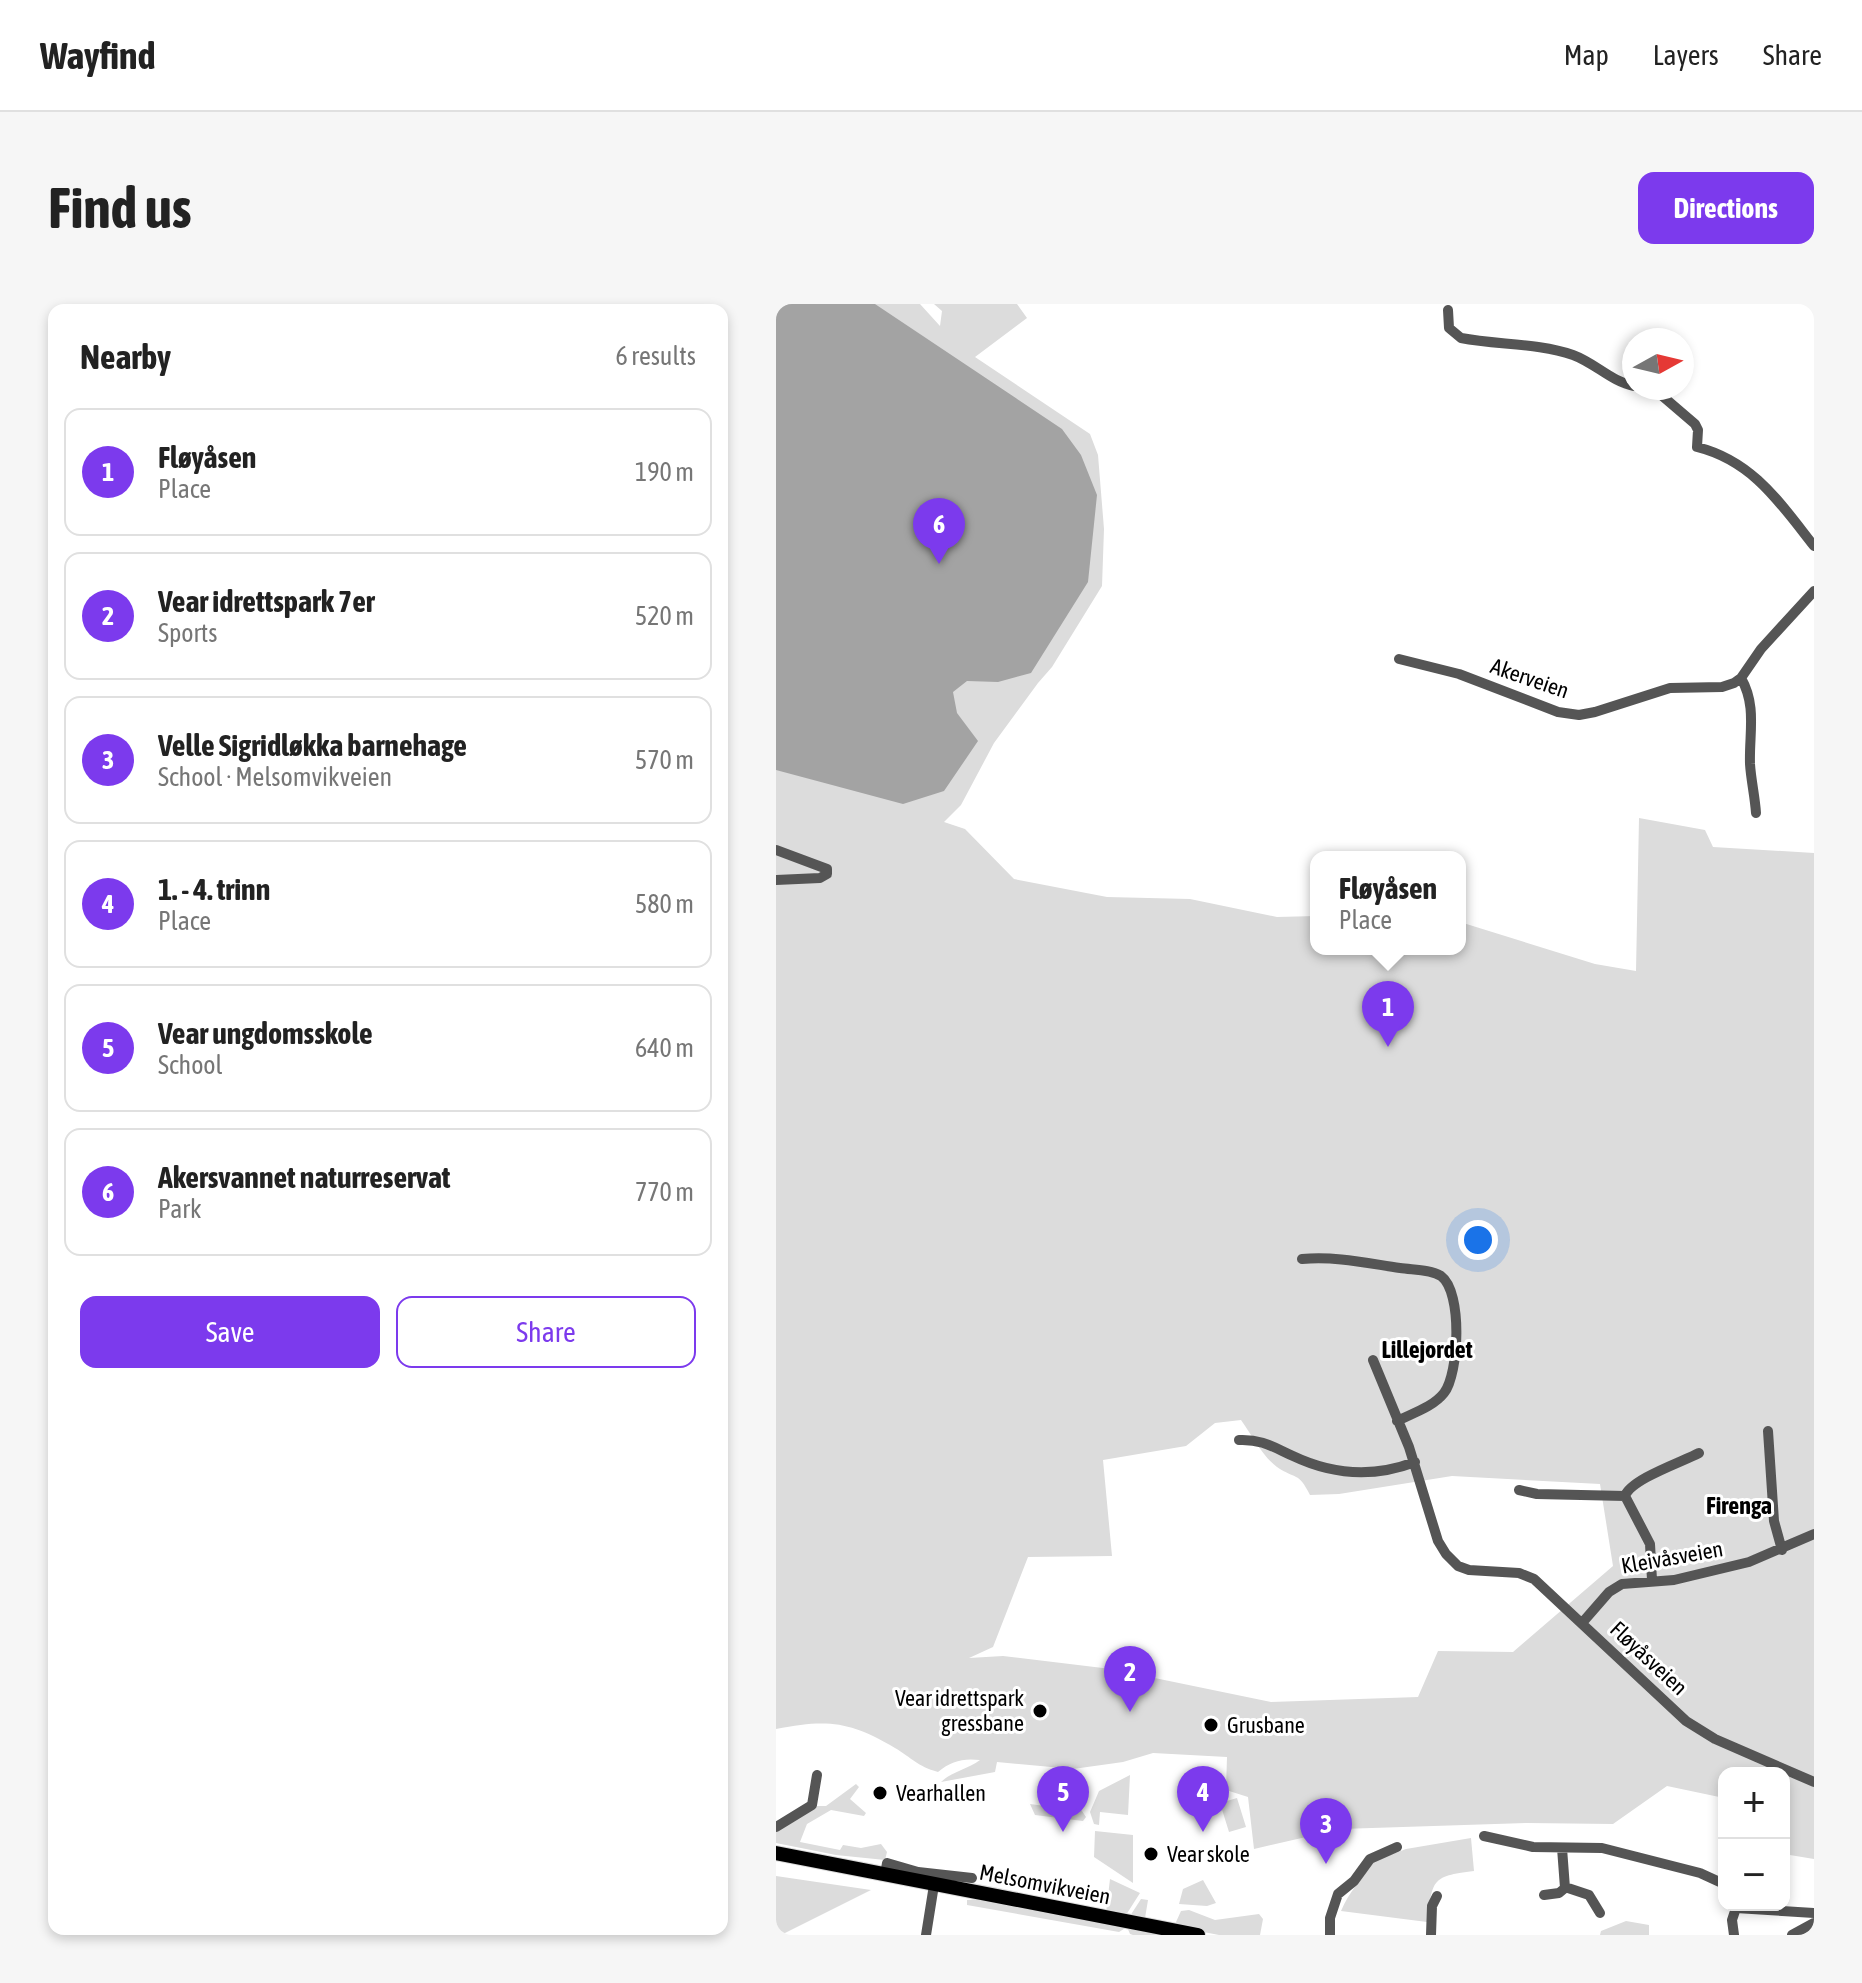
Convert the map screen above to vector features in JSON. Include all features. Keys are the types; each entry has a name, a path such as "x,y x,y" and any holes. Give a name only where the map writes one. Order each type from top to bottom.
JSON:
{"main road":[{"name":"Melsomvikveien","path":"776,1853 1198,1935"}],"street":[{"path":"1448,310 1449,328 1461,338 1557,350 1606,371 1622,383"},
{"path":"1667,400 1695,424 1698,430 1697,447 1729,457 1758,479 1814,546"},
{"path":"1756,813 1750,767 1752,711 1748,690 1741,678 1761,649 1814,591"},
{"name":"Akerveien","path":"1399,659 1459,674 1558,712 1579,715 1629,703 1670,688 1722,687 1741,678"},
{"path":"776,850 827,869 827,874 820,878 776,880"},
{"path":"1302,1259 1350,1259 1426,1271 1440,1275 1449,1286 1456,1351 1451,1381 1435,1402 1397,1421"},
{"path":"1239,1440 1268,1442 1310,1463 1338,1471 1381,1473 1415,1462 1373,1360"},
{"path":"1768,1431 1774,1521 1782,1550"},
{"path":"1625,1496 1637,1482 1699,1453"},
{"name":"Fløyåsveien","path":"1415,1462 1442,1549 1454,1563 1478,1572 1527,1576 1545,1587 1672,1708 1700,1730 1726,1745 1814,1782"},
{"path":"1519,1490 1537,1494 1625,1496"},
{"path":"1625,1496 1650,1544 1652,1580"},
{"name":"Kleivåsveien","path":"1582,1623 1614,1588 1629,1582 1674,1580 1734,1566 1782,1550 1814,1534"},
{"path":"776,1827 812,1805 817,1775"},
{"path":"1484,1836 1533,1847 1591,1847 1612,1851 1700,1873 1718,1881"},
{"path":"1330,1935 1330,1918 1338,1894 1354,1881 1370,1859 1397,1847"},
{"path":"1544,1895 1563,1892 1565,1887 1562,1848"},
{"name":"Melsomvikveien","path":"885,1875 887,1863 918,1872 972,1878"},
{"path":"926,1935 934,1885"},
{"path":"1565,1887 1589,1895 1600,1913"},
{"path":"1431,1935 1432,1906 1437,1896"},
{"path":"1734,1911 1734,1935"},
{"path":"1790,1911 1814,1913"},
{"path":"1792,1935 1814,1923"}],"shaded area":[{"path":"776,304 920,304 940,326 942,311 934,304 1017,304 1027,318 975,357 1090,434 1098,455 1104,529 1102,586 1052,667 994,743 961,805 944,822 965,829 1014,879 1107,897 1190,899 1277,917 1310,916 1310,955 1466,955 1466,924 1595,964 1636,971 1639,818 1705,830 1713,847 1814,853 1814,1859 1790,1855 1790,1767 1718,1767 1718,1797 1667,1786 1613,1824 1527,1823 1341,1829 1254,1849 1248,1797 1226,1790 1227,1757 1153,1753 1123,1762 1073,1769 997,1762 995,1772 941,1782 980,1760 958,1761 938,1772 865,1732 824,1723 776,1729","holes":["1241,1420 1277,1467 1299,1479 1310,1495 1339,1494 1452,1476 1600,1484 1613,1566 1513,1652 1438,1651 1418,1697 1271,1702 1111,1669 1003,1656 969,1658 993,1647 1028,1557 1112,1556 1103,1460 1186,1446 1215,1423"]},
{"path":"776,304 875,304 1062,429 1081,455 1097,495 1088,582 1031,673 998,682 967,681 953,692 957,713 978,741 944,791 903,804 776,770"},
{"path":"1130,1775 1128,1815 1100,1812 1099,1825 1094,1824 1090,1812 1099,1791"},
{"path":"856,1784 859,1787 850,1799 866,1813 864,1816 831,1810 807,1824 800,1842 840,1850 843,1845 861,1848 881,1844 887,1852 885,1860 836,1855 776,1843 776,1829 817,1806 826,1806"},
{"path":"1237,1798 1246,1827 1229,1832 1220,1803"},
{"path":"1030,1804 1082,1811 1086,1817 1083,1821 1035,1815"},
{"path":"1095,1831 1133,1835 1133,1883 1094,1857"},
{"path":"1471,1838 1474,1871 1449,1875 1436,1883 1427,1922 1341,1911 1372,1862 1406,1849"},
{"path":"776,1876 871,1890 776,1935"},
{"path":"1110,1879 1140,1893 1126,1915 1130,1916 1141,1899 1148,1900 1145,1918 1106,1913"},
{"path":"1203,1880 1216,1903 1207,1906 1179,1904 1183,1889"},
{"path":"984,1899 1175,1935 1133,1935 1127,1927 1119,1932 967,1905 967,1900"},
{"path":"1189,1910 1215,1920 1259,1914 1263,1919 1260,1935 1219,1935 1178,1927 1176,1922 1181,1911"},
{"path":"1626,1921 1649,1925 1649,1935 1600,1935 1601,1931"}],"place":[{"name":"Akersvannet naturreservat","path":"939,564"},
{"name":"Fløyåsen","path":"1388,1047"},
{"name":"Vear idrettspark gressbane","path":"1040,1711"},
{"name":"Vear idrettspark 7er","path":"1130,1712"},
{"name":"Grusbane","path":"1211,1725"},
{"name":"Vearhallen","path":"880,1793"},
{"name":"Vear ungdomsskole","path":"1063,1832"},
{"name":"1. - 4. trinn","path":"1203,1832"},
{"name":"Vear skole","path":"1151,1854"},
{"name":"Velle Sigridløkka barnehage","path":"1326,1864"}],"district":[{"name":"Lillejordet","path":"1427,1350"},
{"name":"Firenga","path":"1739,1506"}]}
